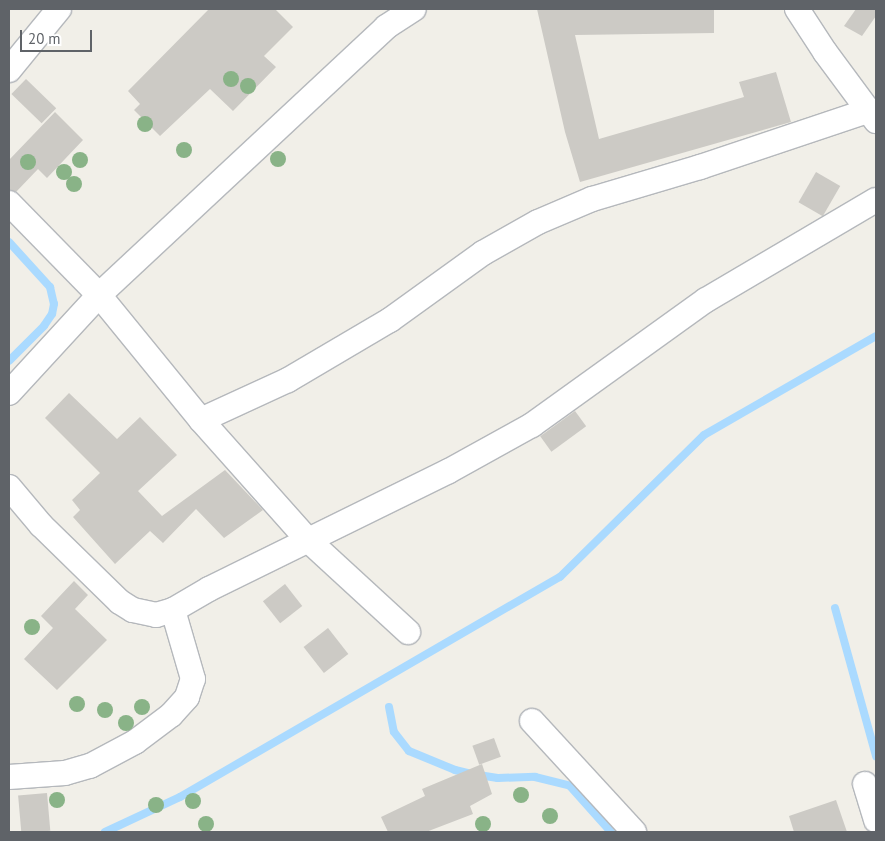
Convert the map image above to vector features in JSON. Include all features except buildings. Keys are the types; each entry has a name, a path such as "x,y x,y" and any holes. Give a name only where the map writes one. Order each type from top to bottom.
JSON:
{"street":[{"path":"9,70 59,9"},
{"path":"9,393 99,295 386,27 414,9"},
{"path":"201,420 288,380 390,320 483,253 538,222 592,199 873,116 825,52 797,9"},
{"path":"9,487 41,525 120,602 133,610 156,615 173,610 209,589 449,470 532,424 706,300 876,200"},
{"path":"9,203 99,295 201,420 308,540 408,632"},
{"path":"9,777 65,773 90,766 135,742 171,715 187,697 193,680 173,610"},
{"path":"532,721 634,832"},
{"path":"865,784 876,820"}],"waterway":[{"path":"9,242 50,287 54,304 52,314 44,326 9,361"},
{"path":"105,832 180,797 560,577 704,435 876,336"},
{"path":"835,608 876,756"},
{"path":"389,707 394,732 409,751 455,770 472,774 498,778 535,777 570,786 611,832"}]}
